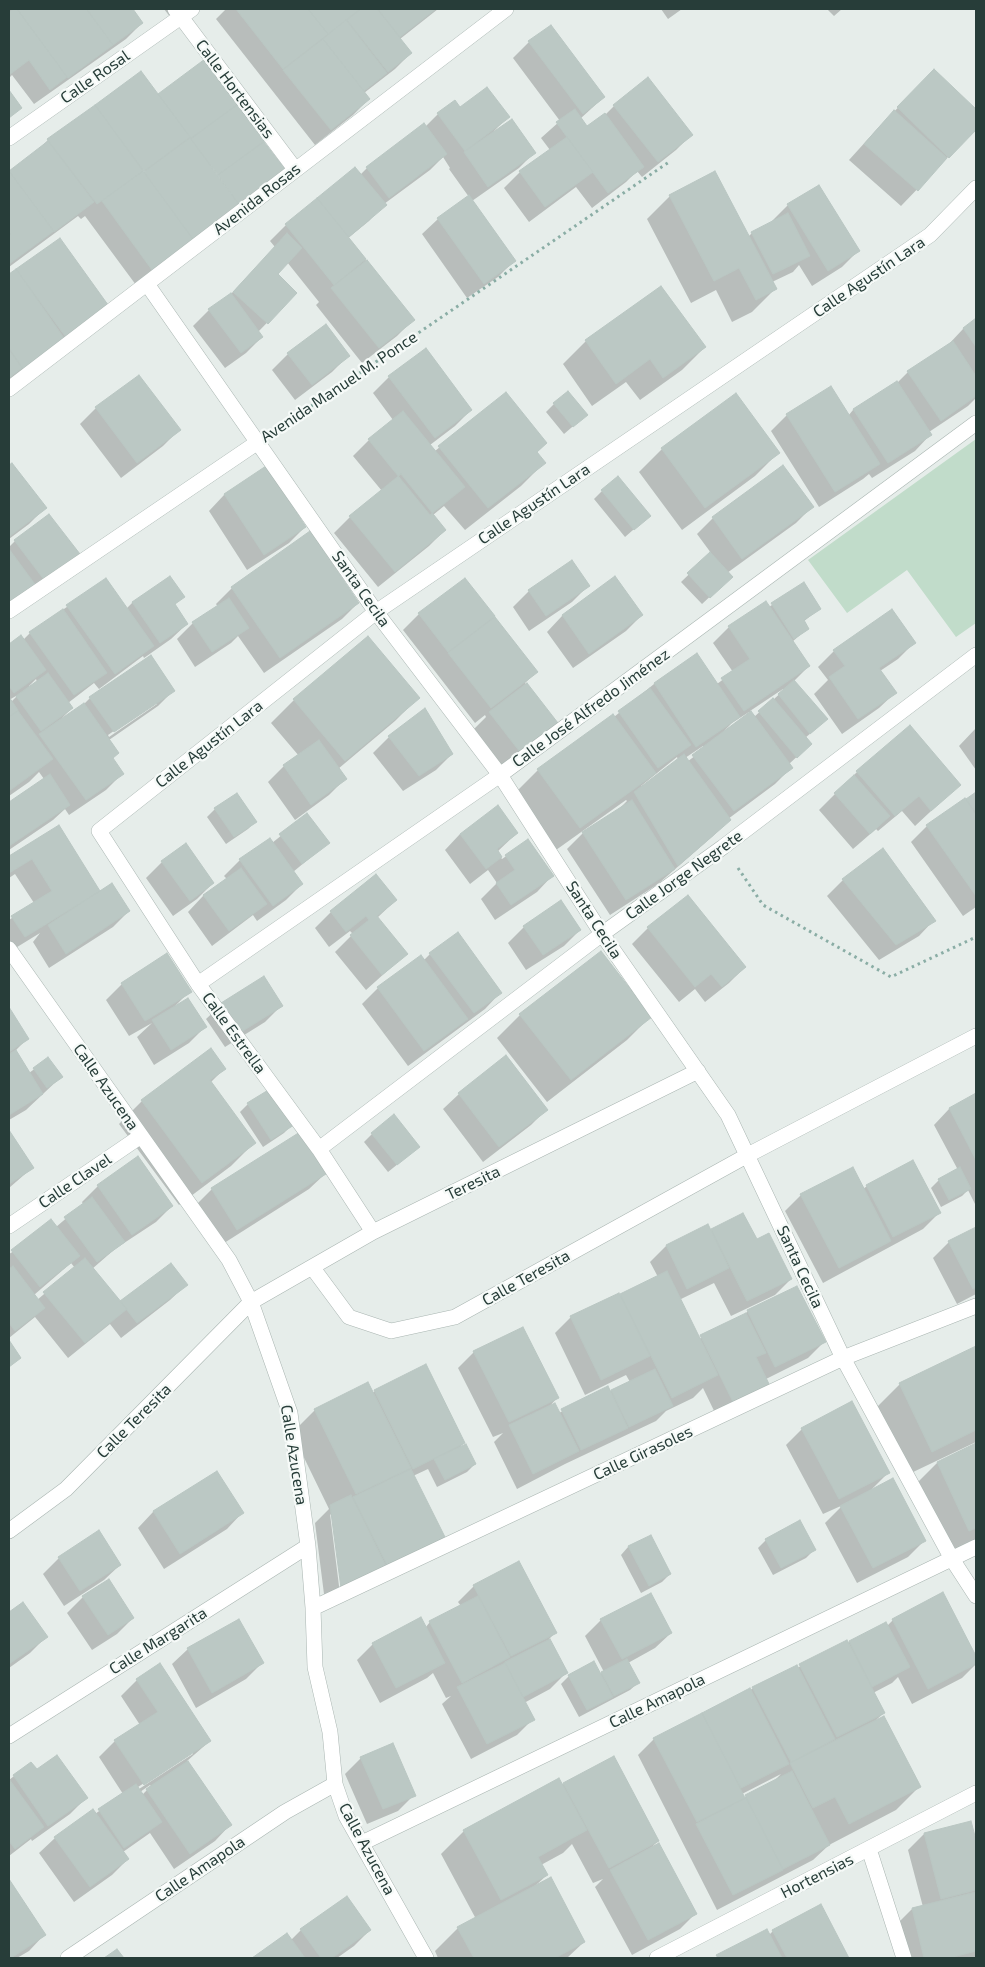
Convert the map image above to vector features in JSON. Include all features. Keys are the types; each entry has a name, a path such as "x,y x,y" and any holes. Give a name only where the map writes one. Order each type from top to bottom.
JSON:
{"street":[{"name":"Avenida Rosas","path":"9,389 506,9"},
{"name":"Calle Hortensias","path":"183,11 295,169"},
{"name":"Calle Rosal","path":"9,138 183,11"},
{"name":"Calle Agustín Lara","path":"99,831 376,612 930,235 976,188"},
{"name":"Santa Cecila","path":"147,284 376,612 500,775 602,934 728,1115 843,1358 952,1559 976,1596"},
{"name":"Calle José Alfredo Jiménez","path":"198,984 500,775 976,423"},
{"name":"Avenida Manuel M. Ponce","path":"9,610 258,442"},
{"name":"Calle Jorge Negrete","path":"319,1149 602,934 723,847 976,656"},
{"name":"Calle Estrella","path":"99,831 198,984 319,1149 373,1232"},
{"name":"Calle Azucena","path":"9,950 229,1260 251,1302 290,1413 308,1546 314,1608 315,1667 330,1732 335,1784 346,1816 425,1958"},
{"name":"Calle Teresita","path":"312,1267 349,1317 391,1331 455,1317 748,1155 976,1036"},
{"name":"Teresita","path":"251,1302 373,1232 698,1072"},
{"name":"Calle Clavel","path":"9,1226 141,1136"},
{"name":"Calle Teresita","path":"9,1531 66,1489 251,1302"},
{"name":"Calle Girasoles","path":"314,1608 843,1358 976,1306"},
{"name":"Calle Margarita","path":"9,1736 308,1546"},
{"name":"Calle Amapola","path":"362,1843 976,1547"},
{"name":"Calle Amapola","path":"68,1958 285,1812 335,1784"},
{"name":"Hortensias","path":"657,1958 976,1793"},
{"path":"869,1849 904,1958"}],"path":[{"name":"Avenida Manuel M. Ponce","path":"258,442 669,162"},
{"path":"723,847 764,905 891,977 976,937"}],"green space":[{"path":"976,439 976,623 956,637 907,570 847,613 808,560"}],"building":[{"path":"17,9 67,77 50,90 29,60 9,75 9,12"},
{"path":"17,9 86,9 113,45 68,78"},
{"path":"87,9 133,9 143,23 113,45"},
{"path":"236,9 308,9 328,34 283,69"},
{"path":"308,9 360,9 328,34"},
{"path":"361,9 377,9 412,53 388,72 347,20"},
{"path":"378,9 436,9 400,37"},
{"path":"346,20 387,73 364,91 323,39"},
{"path":"551,25 605,97 583,114 528,41"},
{"path":"323,39 370,99 331,130 283,70"},
{"path":"205,59 238,104 191,138 158,94"},
{"path":"934,69 976,109 976,130 949,158 897,107"},
{"path":"141,71 190,137 144,171 95,105"},
{"path":"648,77 693,135 658,162 613,105"},
{"path":"487,87 510,117 465,151 437,113 455,100 460,107"},
{"path":"9,90 22,108 9,118"},
{"path":"238,104 264,141 218,175 191,139"},
{"path":"95,105 143,171 97,204 47,139"},
{"path":"575,109 587,126 605,113 644,167 608,193 556,122"},
{"path":"894,110 947,158 918,191 864,144"},
{"path":"512,119 536,153 488,187 464,152"},
{"path":"424,123 447,154 389,198 366,167"},
{"path":"567,137 593,172 545,207 519,171"},
{"path":"190,138 240,206 194,240 144,172"},
{"path":"48,141 94,202 54,232 9,171"},
{"path":"264,142 287,172 240,206 218,175"},
{"path":"355,167 387,205 349,237 317,198"},
{"path":"9,171 54,231 9,264 9,236 11,234 9,232"},
{"path":"143,171 194,241 152,270 102,201"},
{"path":"715,171 777,289 756,300 739,268 714,281 669,195"},
{"path":"819,185 860,251 828,271 787,204"},
{"path":"469,195 516,261 484,284 437,218"},
{"path":"317,198 366,259 334,285 285,224"},
{"path":"788,213 810,256 773,274 751,232"},
{"path":"287,233 302,248 278,274 297,293 268,324 233,292"},
{"path":"60,238 111,309 68,340 16,269"},
{"path":"367,260 415,320 379,348 331,288"},
{"path":"16,269 66,341 24,370 9,348 9,274"},
{"path":"661,286 706,347 663,378 650,359 616,384 585,340"},
{"path":"231,293 263,337 241,353 208,309"},
{"path":"976,318 976,347 963,328"},
{"path":"326,324 350,356 312,385 287,353"},
{"path":"953,341 976,376 976,396 941,421 907,371"},
{"path":"426,348 472,410 435,438 388,376"},
{"path":"9,350 22,368 9,378"},
{"path":"139,375 181,430 137,463 95,407"},
{"path":"897,381 932,435 888,463 853,409"},
{"path":"831,386 880,464 835,492 786,414"},
{"path":"568,391 588,415 573,427 553,403"},
{"path":"506,392 547,443 537,452 546,463 488,508 438,446"},
{"path":"736,393 780,453 705,508 661,448"},
{"path":"403,411 465,487 430,515 368,439"},
{"path":"12,463 47,508 10,536 9,465"},
{"path":"783,465 814,507 742,559 712,517"},
{"path":"266,466 306,527 264,555 224,494"},
{"path":"401,474 446,530 395,572 349,516"},
{"path":"618,476 651,516 634,530 601,490"},
{"path":"49,514 80,554 45,581 14,540"},
{"path":"310,531 359,603 280,658 231,587"},
{"path":"9,549 37,587 9,607"},
{"path":"710,552 733,577 710,598 687,573"},
{"path":"572,560 590,586 546,616 528,590"},
{"path":"170,576 185,597 175,604 188,624 160,643 132,602"},
{"path":"615,576 643,615 589,654 562,615"},
{"path":"106,578 154,646 115,674 66,605"},
{"path":"465,578 495,616 448,652 418,613"},
{"path":"804,582 821,609 804,620 809,629 794,639 771,603"},
{"path":"229,598 249,628 212,652 192,622"},
{"path":"766,601 810,666 744,711 721,678 750,659 728,626"},
{"path":"63,609 107,673 74,695 29,632"},
{"path":"892,609 916,643 879,668 897,693 858,719 829,677 845,666 833,650"},
{"path":"495,617 538,672 491,708 448,653"},
{"path":"21,635 46,670 14,693 9,686 9,644"},
{"path":"368,636 420,698 345,761 293,699"},
{"path":"697,653 740,717 696,747 654,683"},
{"path":"151,655 175,691 114,732 89,697"},
{"path":"48,673 73,708 41,731 16,696"},
{"path":"794,680 828,719 810,734 778,694"},
{"path":"527,683 558,723 520,752 489,712"},
{"path":"650,688 691,745 658,768 618,711"},
{"path":"9,697 18,710 9,717"},
{"path":"773,698 812,744 797,758 758,711"},
{"path":"84,703 119,753 113,758 124,774 86,800 39,734"},
{"path":"425,708 453,754 419,776 388,736"},
{"path":"18,711 53,759 9,791 9,717"},
{"path":"751,711 793,768 734,811 692,755"},
{"path":"613,714 656,773 580,828 537,769"},
{"path":"910,725 961,785 931,811 919,796 895,816 856,771"},
{"path":"319,740 347,779 311,805 283,765"},
{"path":"684,754 731,820 678,866 634,792"},
{"path":"50,774 70,805 9,846 9,802"},
{"path":"854,775 890,816 870,834 834,793"},
{"path":"976,792 976,813 966,799"},
{"path":"237,793 257,822 234,837 214,808"},
{"path":"965,798 976,815 976,896 926,825"},
{"path":"632,800 675,869 626,900 582,832"},
{"path":"498,805 518,833 497,849 502,857 486,869 460,834"},
{"path":"307,813 330,843 302,864 279,834"},
{"path":"59,825 100,891 25,937 11,916 52,891 32,859 9,873 9,856"},
{"path":"270,838 303,884 273,906 239,859"},
{"path":"528,839 554,876 511,905 496,883 515,870 505,855"},
{"path":"186,843 214,883 190,901 161,861"},
{"path":"883,848 936,921 896,945 842,879"},
{"path":"241,868 267,904 229,931 203,895"},
{"path":"376,874 397,900 377,916 408,954 382,975 350,935 369,920 366,916 346,932 330,911"},
{"path":"112,883 130,911 66,954 48,925"},
{"path":"688,895 746,967 722,987 711,974 695,987 647,927"},
{"path":"561,900 581,930 543,955 523,926"},
{"path":"458,932 502,993 474,1013 429,953"},
{"path":"601,951 652,1017 571,1080 519,1014"},
{"path":"167,953 192,992 145,1021 121,983"},
{"path":"421,955 468,1019 424,1051 377,987"},
{"path":"264,976 283,1006 241,1032 221,1003"},
{"path":"188,998 207,1027 171,1050 152,1020"},
{"path":"9,1007 29,1039 9,1052"},
{"path":"211,1048 226,1069 210,1080 256,1143 202,1183 141,1100"},
{"path":"16,1050 43,1094 9,1115 9,1054"},
{"path":"506,1055 548,1110 499,1147 458,1093"},
{"path":"48,1057 63,1077 47,1088 33,1068"},
{"path":"270,1089 294,1125 271,1140 247,1103"},
{"path":"976,1093 976,1160 949,1108"},
{"path":"394,1114 420,1147 397,1165 371,1133"},
{"path":"9,1130 34,1168 9,1184"},
{"path":"300,1132 326,1174 237,1230 211,1188"},
{"path":"138,1156 173,1206 132,1235 97,1185"},
{"path":"913,1160 941,1213 893,1237 866,1185"},
{"path":"853,1167 891,1241 839,1268 800,1194"},
{"path":"960,1167 971,1189 949,1200 938,1179"},
{"path":"92,1197 125,1242 97,1262 64,1217"},
{"path":"743,1213 757,1239 769,1233 792,1279 747,1301 711,1229"},
{"path":"51,1219 80,1256 40,1287 11,1250"},
{"path":"708,1224 729,1268 687,1289 666,1245"},
{"path":"976,1227 976,1287 973,1289 948,1241"},
{"path":"85,1258 127,1309 85,1343 43,1292"},
{"path":"171,1263 188,1285 137,1323 120,1301"},
{"path":"13,1266 45,1308 15,1331 9,1323 9,1269"},
{"path":"667,1271 718,1375 672,1398 620,1294"},
{"path":"797,1286 826,1342 775,1367 747,1310"},
{"path":"619,1293 650,1356 601,1380 570,1316"},
{"path":"746,1313 766,1353 756,1357 770,1386 734,1404 700,1335"},
{"path":"523,1327 559,1398 509,1422 473,1351"},
{"path":"9,1340 21,1358 9,1367"},
{"path":"976,1346 976,1430 932,1452 899,1383"},
{"path":"426,1364 465,1443 413,1469 374,1390"},
{"path":"655,1369 673,1406 629,1427 611,1390"},
{"path":"368,1382 411,1468 356,1494 314,1409"},
{"path":"608,1386 628,1428 581,1450 561,1409"},
{"path":"852,1401 890,1473 839,1499 801,1428"},
{"path":"555,1403 579,1451 533,1474 509,1425"},
{"path":"976,1443 976,1528 969,1531 937,1462"},
{"path":"466,1444 476,1464 445,1480 434,1459"},
{"path":"411,1469 447,1541 389,1569 353,1497"},
{"path":"217,1471 244,1513 180,1554 153,1511"},
{"path":"893,1478 926,1541 873,1568 840,1506"},
{"path":"351,1495 386,1566 341,1588 330,1505"},
{"path":"800,1520 816,1550 781,1568 765,1539"},
{"path":"99,1530 121,1565 80,1591 58,1557"},
{"path":"651,1535 671,1574 649,1586 628,1546"},
{"path":"519,1561 557,1633 511,1656 473,1585"},
{"path":"109,1579 134,1618 108,1635 82,1596"},
{"path":"943,1592 976,1656 976,1664 928,1689 892,1619"},
{"path":"651,1593 672,1633 622,1659 600,1619"},
{"path":"478,1596 510,1657 462,1683 429,1621"},
{"path":"23,1602 48,1637 9,1664 9,1612"},
{"path":"421,1617 445,1663 396,1688 372,1643"},
{"path":"239,1619 264,1663 212,1693 187,1648"},
{"path":"886,1622 910,1667 872,1687 849,1641"},
{"path":"550,1639 568,1673 523,1697 505,1662"},
{"path":"847,1640 885,1713 837,1737 799,1664"},
{"path":"627,1659 640,1683 614,1696 601,1672"},
{"path":"594,1661 613,1697 587,1710 568,1675"},
{"path":"160,1663 211,1741 144,1785 114,1740 158,1712 136,1679"},
{"path":"505,1663 535,1720 487,1744 457,1687"},
{"path":"797,1665 835,1739 791,1762 752,1687"},
{"path":"750,1688 789,1764 741,1788 702,1713"},
{"path":"702,1713 745,1798 697,1822 653,1738"},
{"path":"884,1716 921,1787 849,1824 835,1797 813,1808 790,1763"},
{"path":"393,1743 416,1796 383,1809 360,1757"},
{"path":"57,1755 88,1798 48,1826 13,1775 31,1762 37,1769"},
{"path":"614,1756 659,1841 609,1868 563,1783"},
{"path":"188,1761 232,1825 190,1854 146,1789"},
{"path":"792,1771 830,1845 783,1869 745,1795"},
{"path":"559,1778 587,1830 538,1857 548,1875 501,1900 463,1830"},
{"path":"9,1779 44,1827 15,1849 9,1841"},
{"path":"136,1784 162,1822 124,1848 98,1809"},
{"path":"746,1798 783,1870 733,1895 696,1824"},
{"path":"93,1809 129,1859 90,1887 54,1837"},
{"path":"971,1821 976,1840 976,1890 941,1899 924,1833"},
{"path":"659,1843 697,1914 648,1940 610,1870"},
{"path":"551,1877 585,1942 555,1958 474,1958 457,1927"},
{"path":"9,1879 46,1935 11,1958 9,1958"},
{"path":"976,1892 976,1951 949,1958 924,1958 912,1908"},
{"path":"347,1896 371,1930 332,1958 321,1958 300,1929"},
{"path":"821,1904 849,1958 787,1958 772,1930"},
{"path":"767,1929 782,1958 718,1958 716,1955"},
{"path":"287,1933 305,1958 252,1958"},
{"path":"117,1949 124,1958 104,1958"}]}
